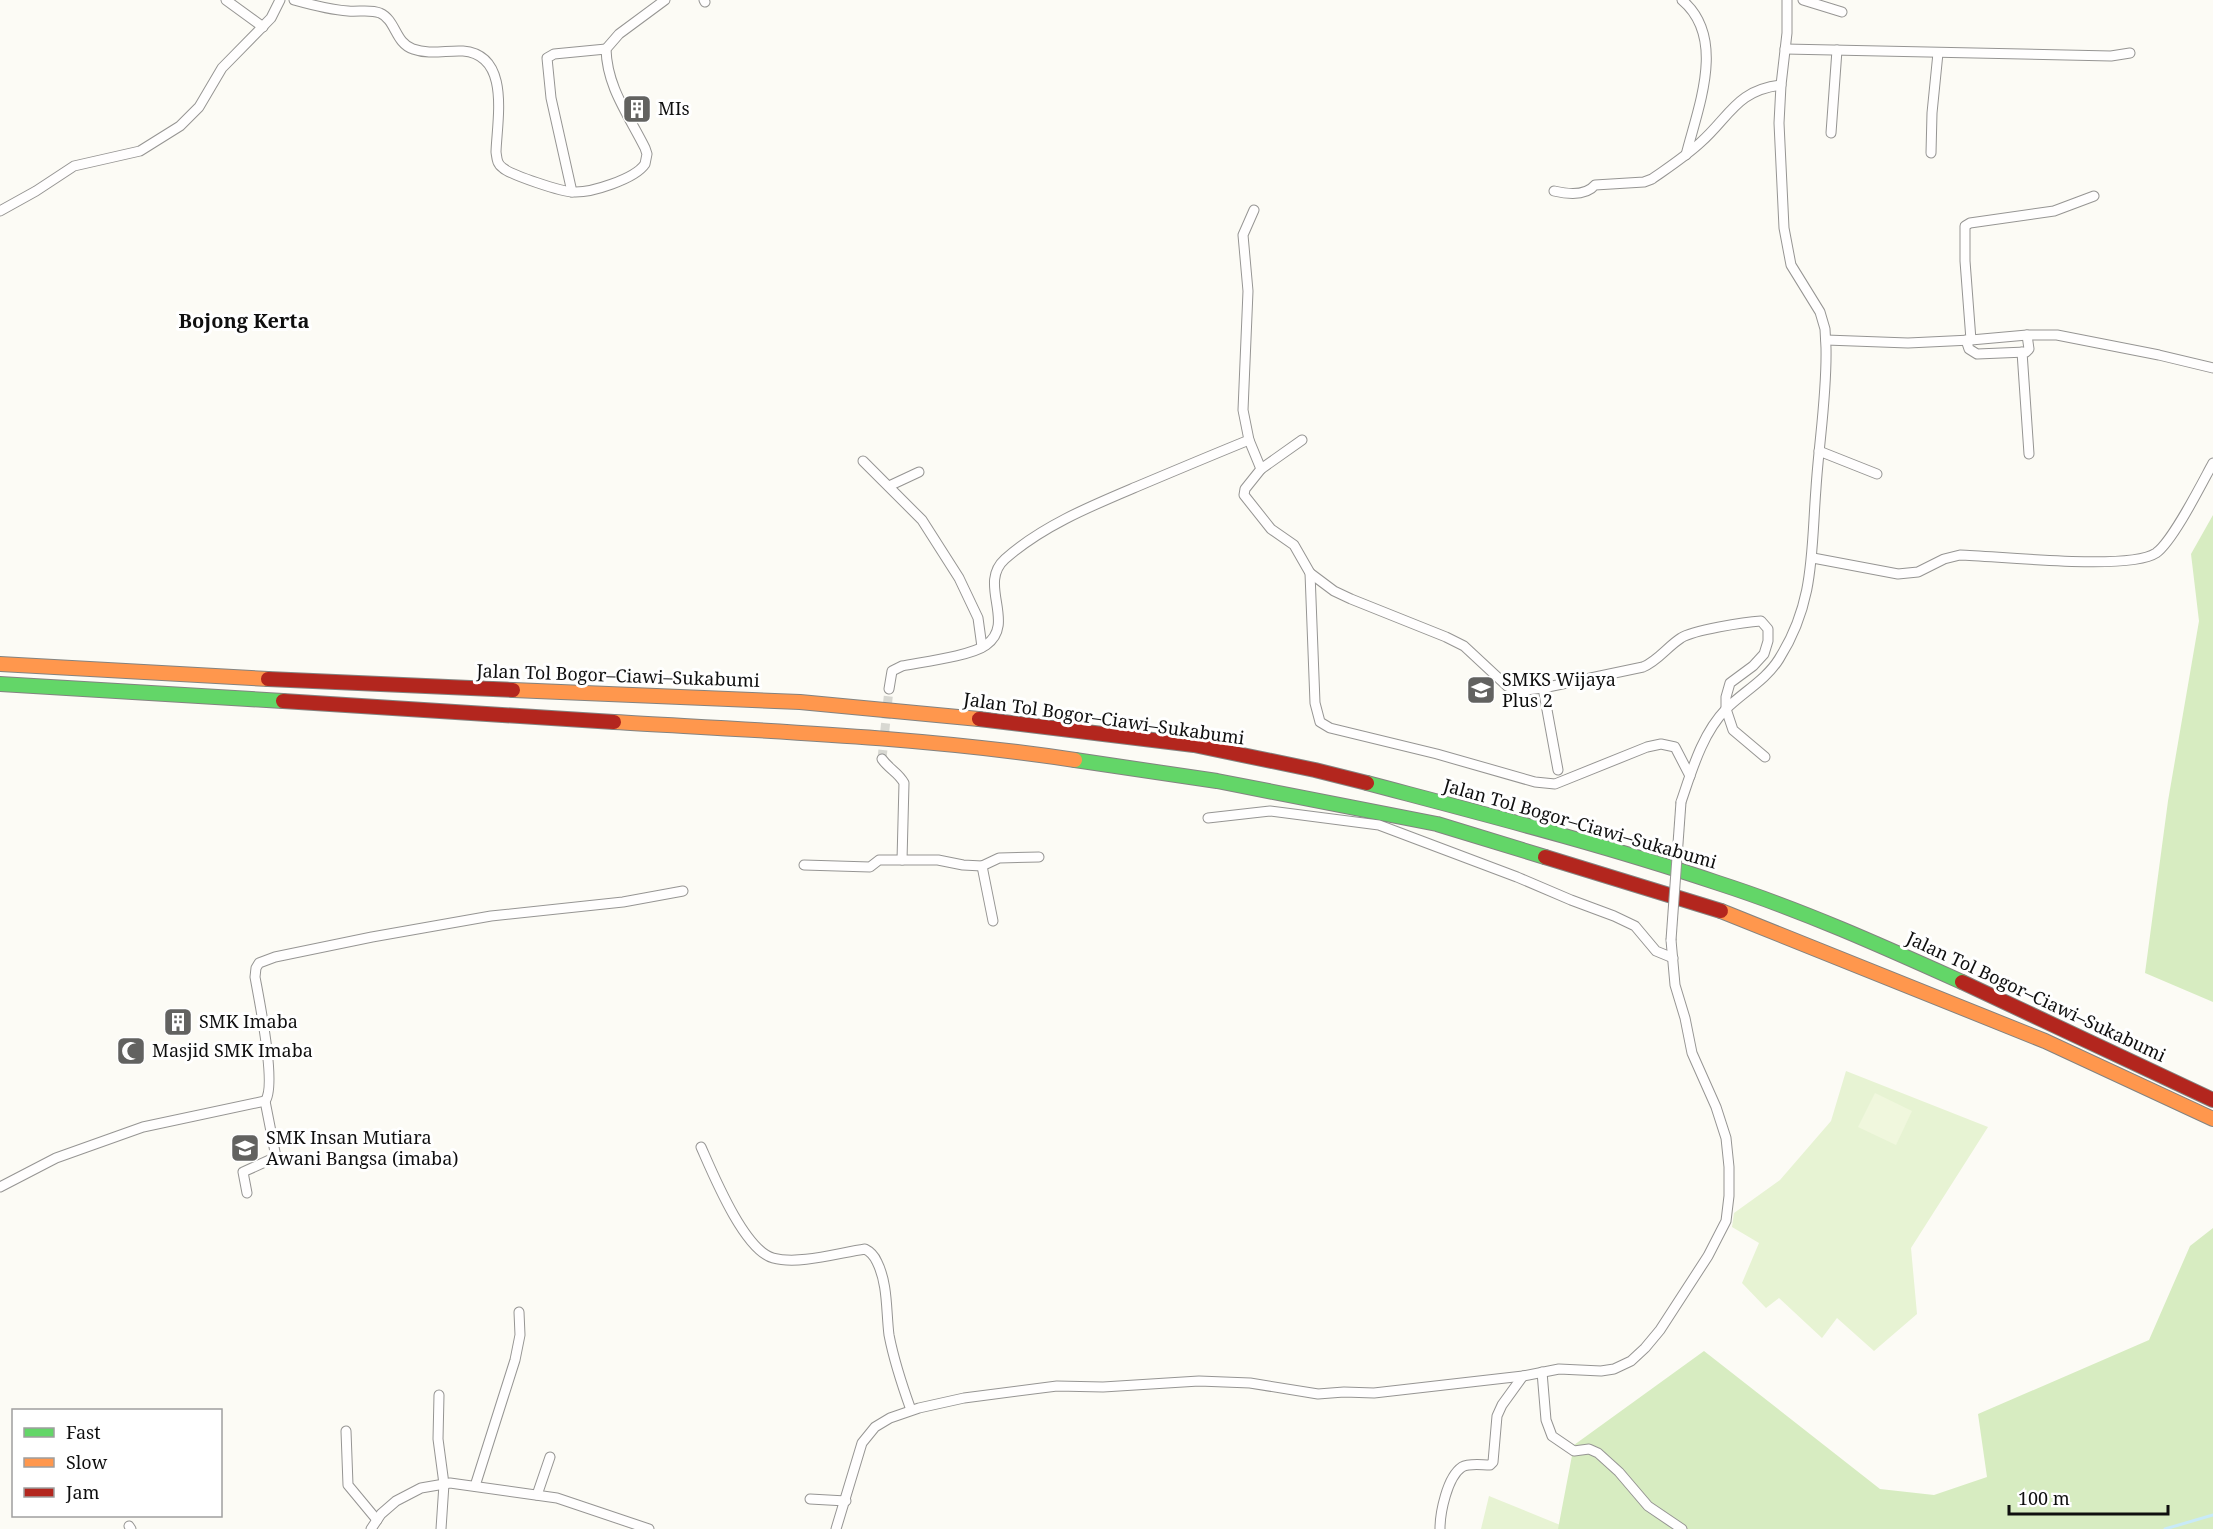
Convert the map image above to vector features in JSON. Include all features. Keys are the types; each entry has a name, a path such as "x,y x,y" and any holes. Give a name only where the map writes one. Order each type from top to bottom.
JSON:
{"highway":[{"name":"Jalan Tol Bogor–Ciawi–Sukabumi","path":"0,664 259,679 800,702 1019,723 1194,746 1315,770 1542,828 1719,883 1846,930 2044,1019 2213,1100"},
{"name":"Jalan Tol Bogor–Ciawi–Sukabumi","path":"0,684 817,734 1008,750 1217,781 1437,824 1732,914 2045,1041 2213,1119"}],"street":[{"path":"226,0 263,27"},
{"path":"0,211 74,166 136,152 180,126 196,111 222,68 274,15 280,0"},
{"path":"294,0 339,10 378,13 388,19 400,40 415,50 461,51 476,54 487,63 498,81 496,152 500,166 513,174 572,192 594,190 620,180 642,168 647,159 645,148 612,86 606,48"},
{"path":"572,192 551,98 547,58 554,54 606,48 619,34 665,0"},
{"path":"1682,0 1696,15 1707,57 1705,80 1686,154"},
{"path":"836,1529 865,1438 875,1426 911,1410 964,1398 1064,1385 1103,1387 1159,1382 1213,1382 1250,1383 1318,1394 1378,1393 1569,1369 1601,1371 1614,1369 1631,1361 1652,1341 1708,1256 1726,1221 1730,1186 1728,1146 1716,1107 1692,1053 1685,1018 1675,986 1671,940 1681,802 1709,730 1726,709 1767,673 1780,658 1802,610 1813,558 1819,451 1826,381 1826,340 1820,312 1795,274 1784,228 1779,138 1780,85 1785,50 1787,0"},
{"path":"1803,0 1842,12"},
{"path":"1785,50 2111,56 2130,53"},
{"path":"1831,133 1837,51"},
{"path":"1931,153 1932,112 1938,52"},
{"path":"1554,190 1576,193 1592,189 1595,185 1644,182 1652,179 1702,141 1745,96 1764,87 1780,85"},
{"path":"2027,335 2029,349 2026,352 1977,354 1969,349 1965,226 1970,223 2054,211 2094,196"},
{"path":"1254,210 1243,235 1248,291 1243,410 1250,440 1261,469"},
{"path":"1826,340 1883,343 2027,335 2071,337 2181,359 2213,368"},
{"path":"2022,352 2029,454"},
{"path":"889,689 892,671 902,666 972,652 987,645 996,633 999,617 993,583 997,567 1006,558 1052,526 1102,502 1250,440"},
{"path":"1302,440 1261,469 1245,489 1244,497 1271,529 1294,545 1310,573 1334,591 1464,646 1512,689 1523,691 1543,688 1648,665 1675,642 1690,633 1761,621 1768,629 1767,648 1759,660 1730,683 1726,709 1733,730 1765,757"},
{"path":"1819,451 1877,474"},
{"path":"862,461 922,520 959,578 978,618 982,648"},
{"path":"1813,558 1898,574 1918,572 1944,559 1960,555 2096,561 2140,558 2157,552 2168,539 2213,464"},
{"path":"889,486 919,472"},
{"path":"1310,573 1315,703 1320,722 1330,728 1535,782 1555,784 1647,747 1661,744 1675,747 1690,776"},
{"path":"1543,688 1558,770"},
{"path":"882,759 904,783 902,860"},
{"path":"1208,818 1270,811 1378,825 1614,916 1635,926 1656,951 1673,958"},
{"path":"804,866 870,867 879,860 938,860 982,866 999,858 1039,857"},
{"path":"982,866 993,921"},
{"path":"247,1193 243,1172 276,1157 265,1101 268,1097 270,1077 255,977 259,963 275,957 372,937 491,916 613,903 683,891"},
{"path":"0,1187 56,1158 143,1127 265,1101"},
{"path":"700,1147 733,1215 764,1254 772,1258 792,1261 864,1249 872,1253 877,1261 885,1289 889,1334 897,1373 911,1410"},
{"path":"475,1486 515,1360 520,1335 519,1312"},
{"path":"1542,1372 1546,1420 1552,1436 1574,1451 1589,1449 1598,1453 1619,1472 1648,1506 1682,1529"},
{"path":"1440,1529 1442,1507 1458,1471 1465,1466 1492,1464 1498,1413 1523,1376"},
{"path":"439,1395 438,1439 444,1484 441,1529"},
{"path":"346,1431 348,1485 377,1520"},
{"path":"537,1495 550,1457"},
{"path":"371,1529 391,1504 401,1497 421,1488 444,1484 475,1486 572,1502 649,1529"},
{"path":"810,1499 846,1501"}],"green space":[{"path":"2213,515 2213,1002 2145,973 2168,801 2199,621 2191,554"},
{"path":"1846,1071 1988,1127 1911,1248 1917,1314 1874,1351 1837,1318 1822,1338 1779,1298 1766,1308 1742,1283 1759,1243 1732,1227 1734,1213 1780,1180 1831,1121"},
{"path":"1875,1093 1912,1111 1896,1145 1858,1127"},
{"path":"2213,1228 2213,1529 1558,1529 1574,1445 1704,1351 1880,1489 1934,1495 1987,1477 1978,1414 2149,1340 2190,1246"},
{"path":"1489,1496 1570,1529 1481,1529"}],"waterway":[{"path":"2165,1529 2213,1515"}],"tunnel":[{"path":"882,759 889,689"}],"traffic: fast":[{"path":"0,684 283,701"},
{"path":"1075,760 1217,781 1437,824 1545,857"},
{"path":"1367,783 1587,842 1718,883 1811,917 1962,982"}],"traffic: slow":[{"path":"0,664 268,679"},
{"path":"513,690 800,702 979,719"},
{"path":"614,722 903,740 1075,760"},
{"path":"1721,911 2045,1041 2213,1119"}],"traffic: jam":[{"path":"268,679 513,690"},
{"path":"283,701 614,722"},
{"path":"979,719 1194,745 1367,783"},
{"path":"1545,857 1721,911"},
{"path":"1962,982 2213,1100"}],"place":[{"name":"MIs","path":"637,109"},
{"name":"SMKS Wijaya Plus 2","path":"1481,690"},
{"name":"SMK Imaba","path":"178,1022"},
{"name":"Masjid SMK Imaba","path":"131,1051"},
{"name":"SMK Insan Mutiara Awani Bangsa (imaba)","path":"245,1148"}],"district":[{"name":"Bojong Kerta","path":"244,321"}]}
